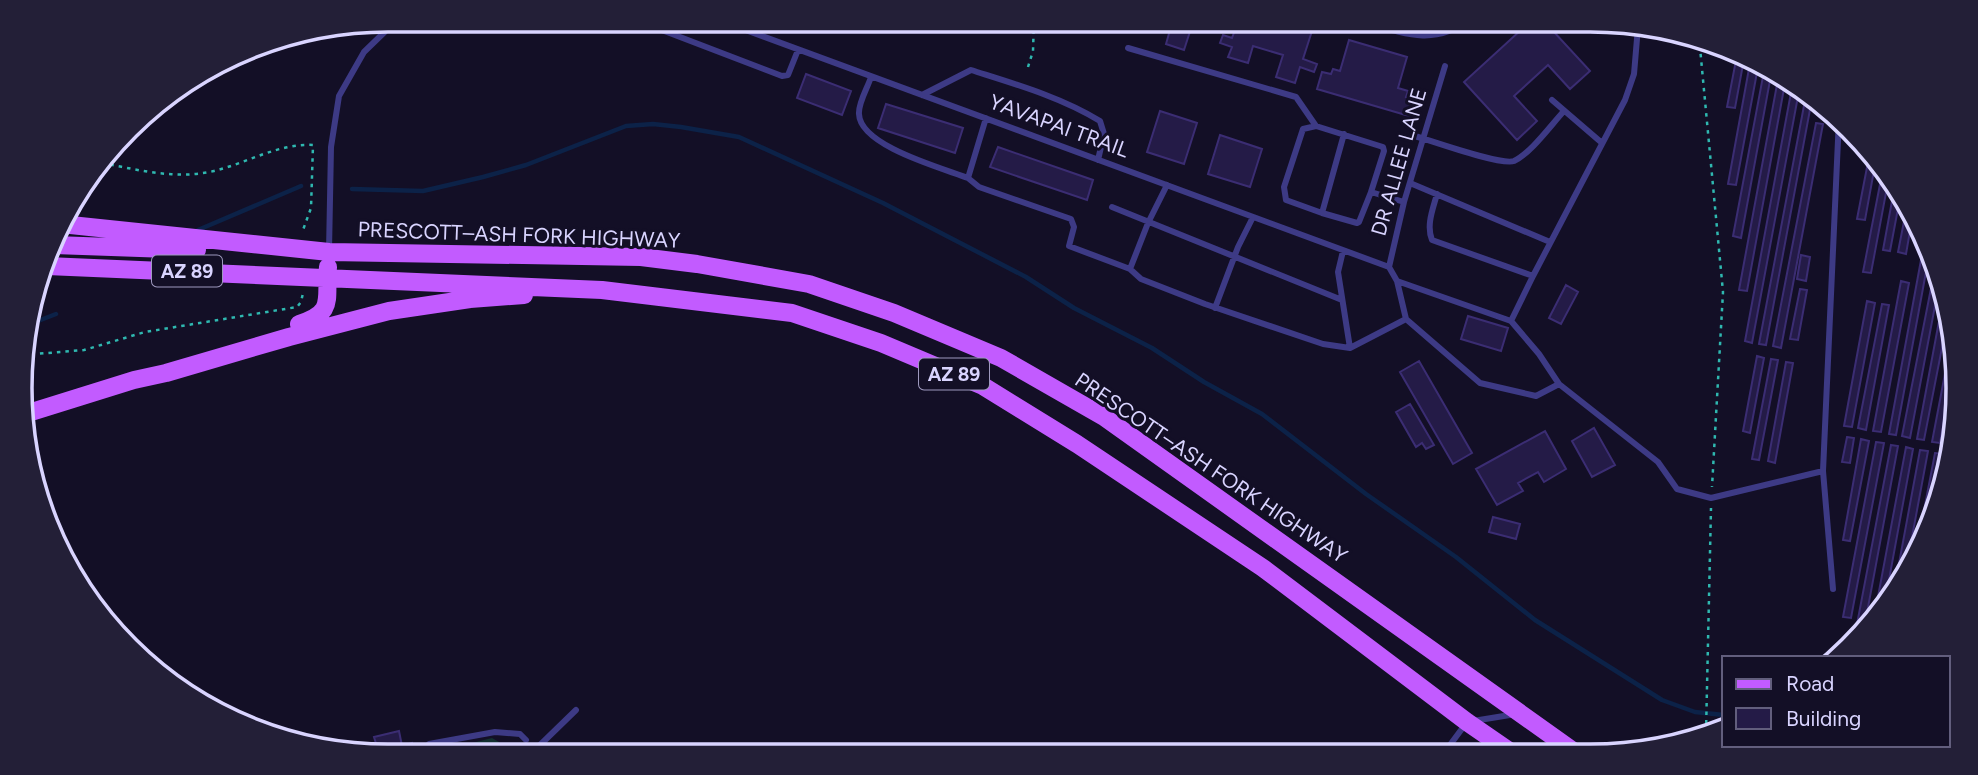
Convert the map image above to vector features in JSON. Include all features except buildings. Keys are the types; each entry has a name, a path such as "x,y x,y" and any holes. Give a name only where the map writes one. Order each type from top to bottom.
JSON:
{"main road":[{"name":"AZ 89","path":"71,225 329,252"},
{"path":"61,245 303,256 329,252 327,304 318,318 162,365 134,380"},
{"name":"PRESCOTT–ASH FORK HIGHWAY","path":"329,252 641,257 809,284 894,313 1001,358 1104,417 1564,744"},
{"name":"AZ 89","path":"53,266 327,276 601,290 792,313 881,343 983,386 1077,444 1263,568 1499,744"},
{"path":"32,412 134,380 389,312 470,299 601,290"}],"lane":[{"path":"329,252 331,147 339,96 364,52 385,32"},
{"path":"667,32 782,76 788,75 798,50"},
{"name":"YAVAPAI TRAIL","path":"750,32 1389,267"},
{"path":"1402,32 1426,37 1449,32"},
{"path":"1511,321 1625,100 1634,74 1637,35"},
{"path":"1128,48 1296,97 1316,126"},
{"name":"DR ALLEE LANE","path":"1389,267 1419,137 1445,66"},
{"path":"922,95 971,70 1028,88 1083,110 1100,121 1104,134 1098,160"},
{"path":"871,78 859,113 865,131 889,147 968,178 979,187 1071,219 1074,227 1069,246 1130,269 1141,279 1215,308 1323,344 1350,348 1406,319"},
{"path":"1552,100 1602,143"},
{"path":"1419,137 1497,161 1512,162 1524,154 1564,111"},
{"path":"968,178 986,118"},
{"path":"1316,126 1344,134 1384,150 1371,192 1357,223 1322,214 1286,200 1284,187 1303,129 1316,126"},
{"path":"1833,589 1824,471 1838,133"},
{"path":"1322,214 1344,134"},
{"path":"1410,183 1550,242"},
{"path":"1130,269 1167,185"},
{"path":"1371,192 1404,202"},
{"path":"1437,194 1430,222 1432,240 1533,276"},
{"path":"1112,207 1342,300"},
{"path":"1215,308 1234,258 1254,217"},
{"path":"1343,251 1338,272 1350,348"},
{"path":"1389,267 1397,281 1406,319 1479,383 1536,396 1559,384"},
{"path":"1397,281 1511,321 1525,334 1559,384 1658,462 1678,489 1712,498 1824,471"},
{"path":"541,744 576,710"},
{"path":"1450,744 1466,722 1523,713"},
{"path":"429,744 495,732 520,734 526,740"}],"path":[{"path":"1028,67 1033,51 1034,32"},
{"path":"1700,49 1723,292 1712,498 1706,725"},
{"path":"110,164 178,176 212,172 294,144 313,145 312,208 303,230"},
{"path":"33,354 85,350 145,332 296,307 302,302 303,291"}],"green space":[{"path":"492,738 499,744 468,744"}],"waterway":[{"path":"352,189 423,191 526,165 626,126 653,124 739,137 883,203 1026,277 1074,308 1152,348 1204,382 1262,414 1366,494 1456,557 1535,620 1662,700 1695,712 1722,715"},
{"path":"198,230 301,186"},
{"path":"38,321 56,314"}]}
